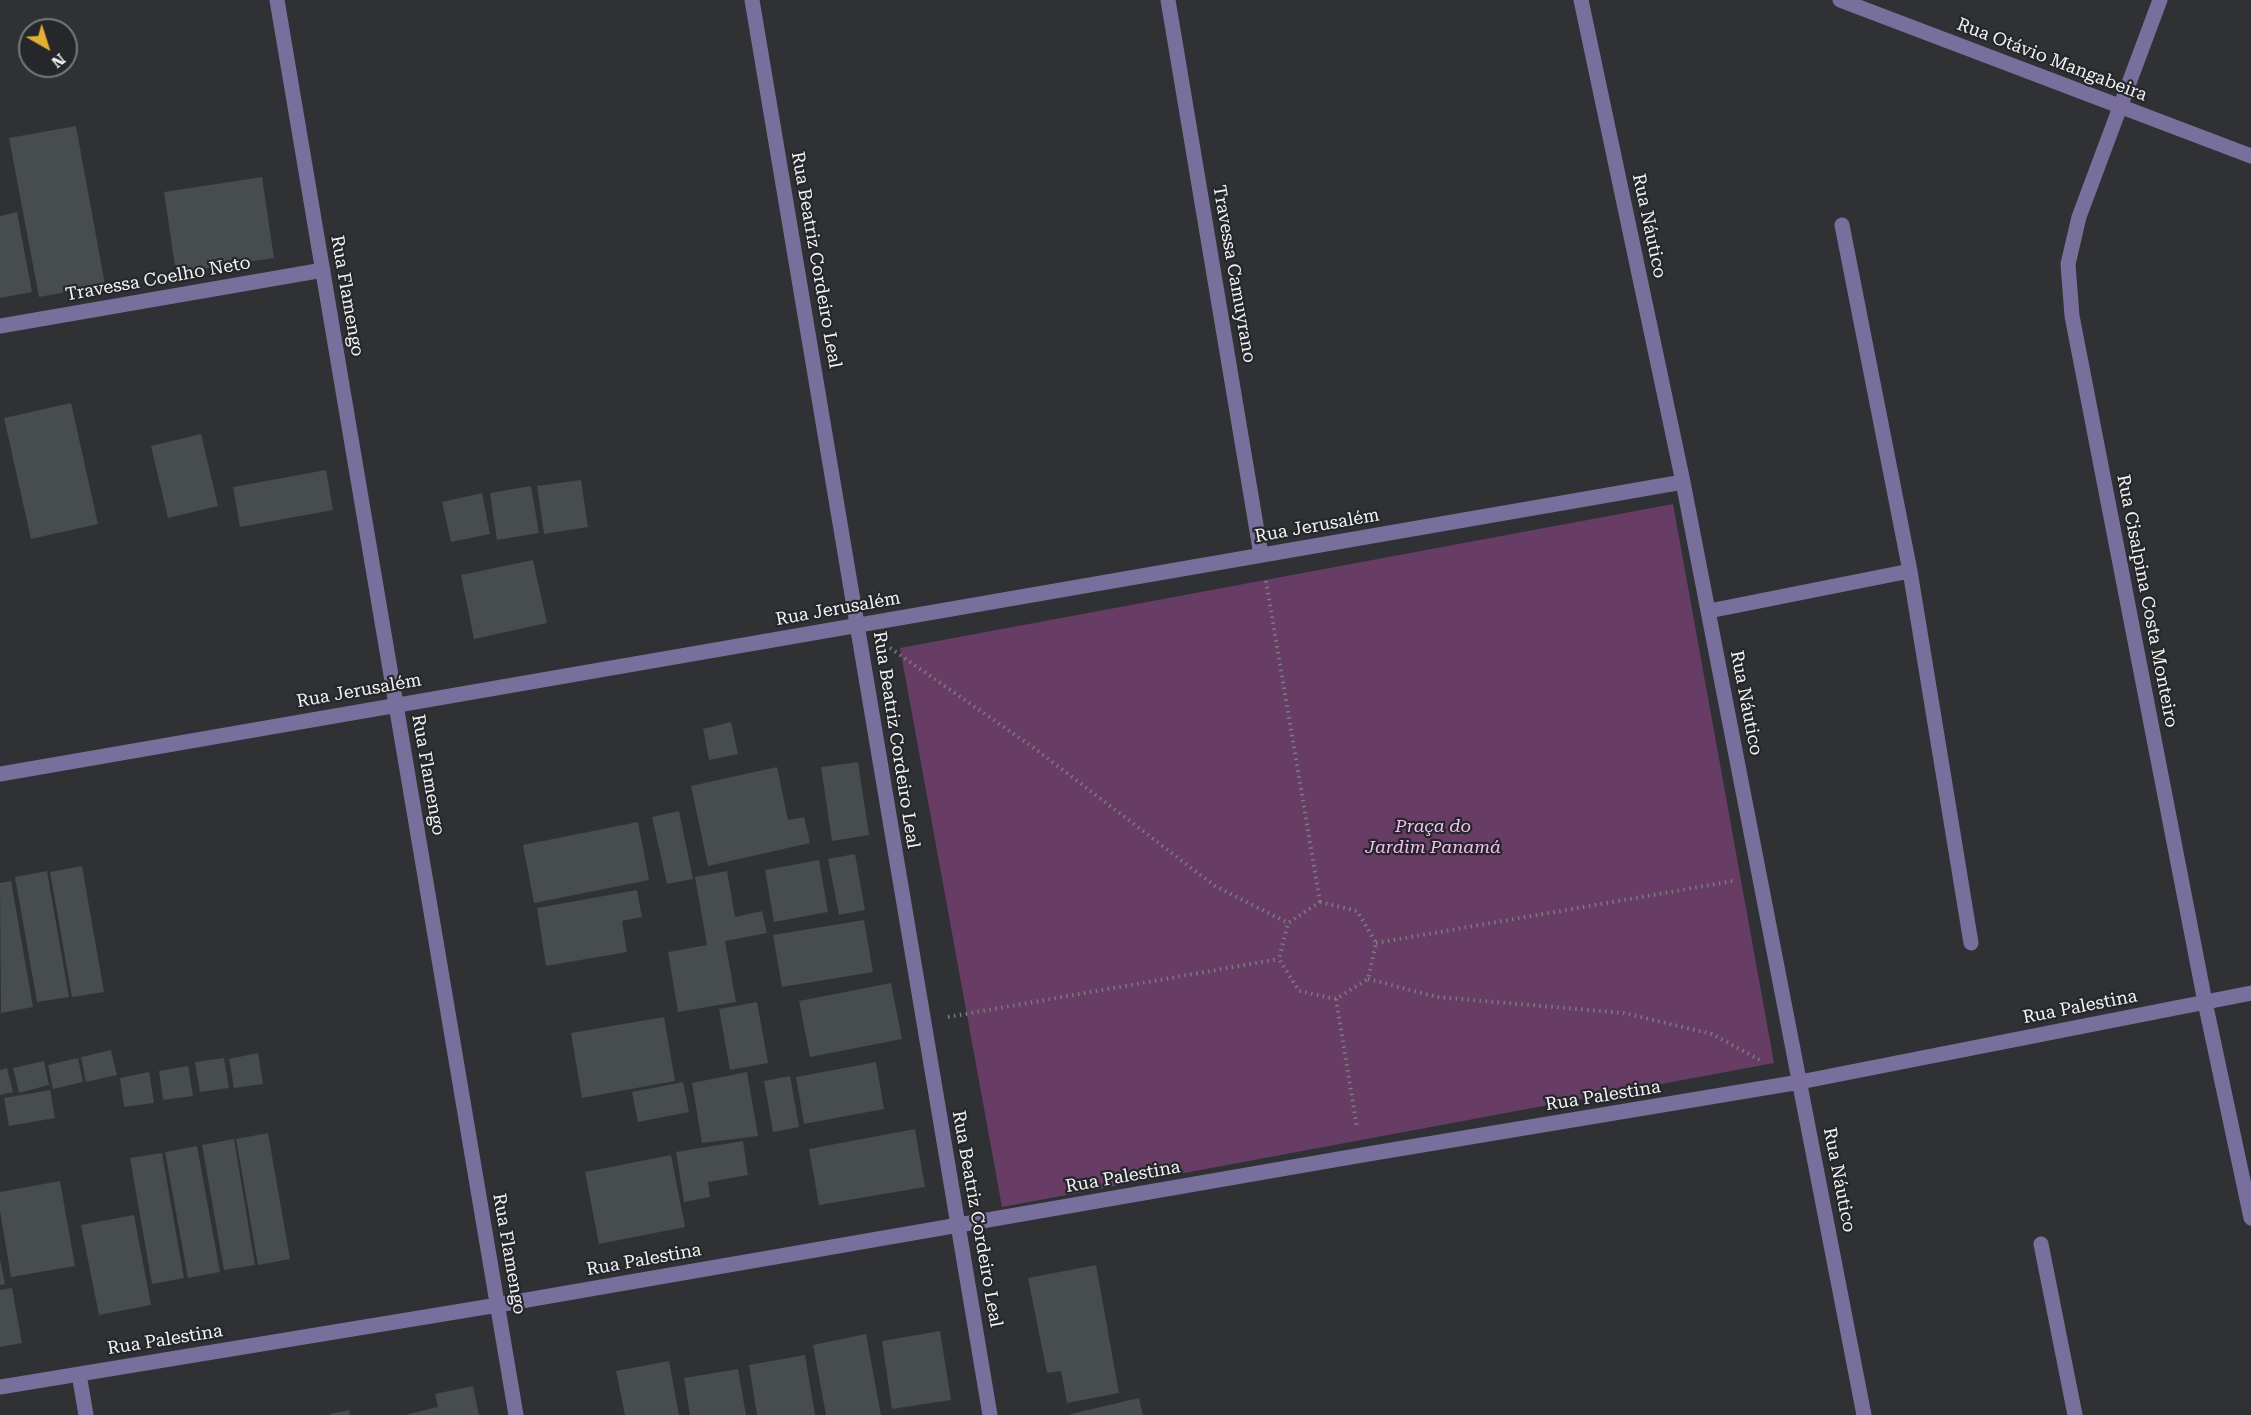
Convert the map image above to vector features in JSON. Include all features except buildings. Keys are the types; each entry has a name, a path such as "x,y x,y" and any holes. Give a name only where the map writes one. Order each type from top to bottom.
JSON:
{"street":[{"name":"Rua Flamengo","path":"277,0 516,1415"},
{"name":"Rua Beatriz Cordeiro Leal","path":"752,0 990,1415"},
{"name":"Travessa Camuyrano","path":"1168,0 1261,555"},
{"name":"Rua Náutico","path":"1581,0 1709,611 1864,1415"},
{"name":"Rua Otávio Mangabeira","path":"1840,0 2251,156"},
{"name":"Rua Cisalpina Costa Monteiro","path":"2160,0 2079,217 2068,264 2072,316 2205,1002 2251,1218"},
{"path":"1842,225 1910,571 1971,943"},
{"name":"Travessa Coelho Neto","path":"0,326 323,270"},
{"name":"Rua Jerusalém","path":"0,774 1683,482"},
{"path":"1709,611 1910,571"},
{"name":"Rua Palestina","path":"0,1387 498,1305 1362,1155 1800,1082 2251,993"},
{"path":"2041,1244 2075,1415"},
{"path":"79,1374 86,1415"}],"path":[{"path":"1261,555 1320,902"},
{"path":"857,625 1034,748 1215,886 1288,923"},
{"path":"1376,942 1760,877"},
{"path":"1320,902 1357,911 1376,942 1368,979 1336,999 1299,991 1279,959 1288,923 1320,902"},
{"path":"924,1022 1279,959"},
{"path":"1368,979 1437,997 1624,1013 1712,1034 1761,1061"},
{"path":"1336,999 1362,1155"}],"green space":[{"name":"Praça do Jardim Panamá","path":"1673,504 1774,1063 1002,1207 900,648"}]}
